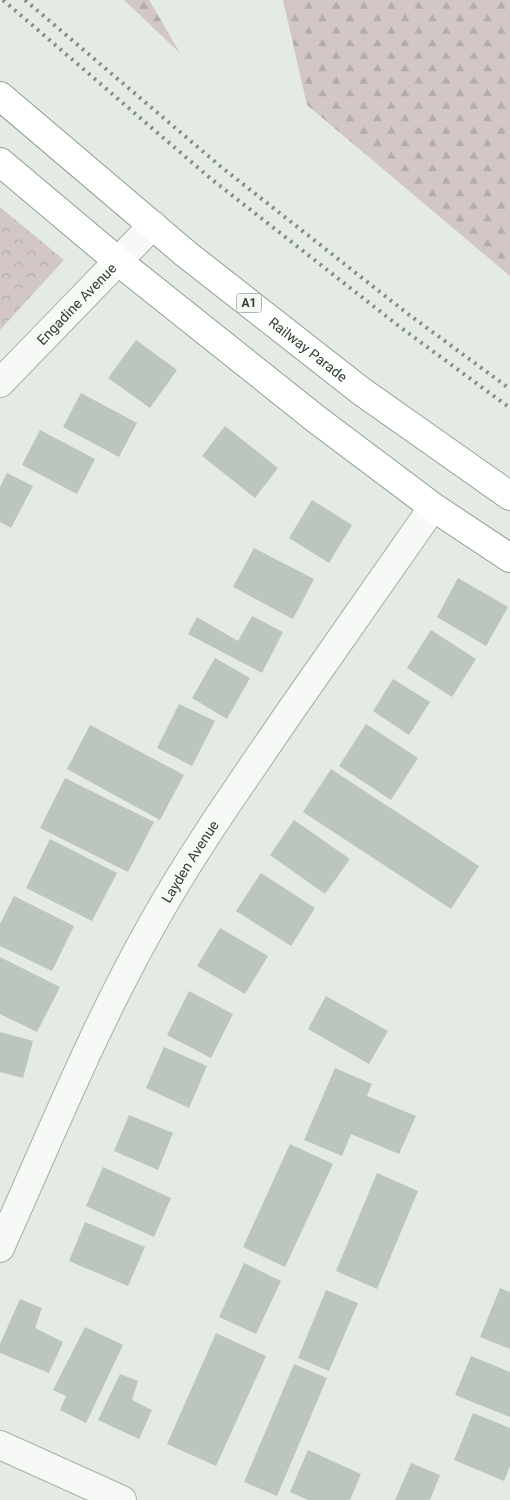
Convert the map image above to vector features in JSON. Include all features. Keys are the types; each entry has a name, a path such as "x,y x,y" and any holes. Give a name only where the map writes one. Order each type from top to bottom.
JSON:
{"highway":[{"name":"Railway Parade","path":"0,96 186,254 360,391 510,496"},
{"path":"0,162 119,262 316,419 433,507 510,558"}],"street":[{"name":"Engadine Avenue","path":"0,383 153,225"},
{"name":"Layden Avenue","path":"0,1248 88,1051 125,974 154,922 188,864 243,781 433,507"},
{"path":"0,1445 122,1500"}],"green space":[{"path":"124,0 149,0 180,53"},
{"path":"283,0 510,0 510,276 307,105"},
{"path":"0,207 64,260 0,330"}],"building":[{"path":"136,340 177,370 150,408 108,378"},
{"path":"81,393 137,423 119,457 63,427"},
{"path":"225,426 278,468 255,498 202,456"},
{"path":"40,430 95,459 77,494 22,465"},
{"path":"7,473 33,486 11,528 0,522 0,487"},
{"path":"312,500 352,525 329,563 289,538"},
{"path":"254,548 314,579 293,619 233,587"},
{"path":"458,578 508,607 486,646 437,617"},
{"path":"252,616 283,632 262,673 188,634 197,617 238,641"},
{"path":"431,630 476,659 452,697 407,668"},
{"path":"215,658 250,678 227,719 192,698"},
{"path":"393,679 430,702 409,735 373,711"},
{"path":"179,704 215,721 192,766 157,748"},
{"path":"366,724 418,758 391,800 339,766"},
{"path":"90,725 184,775 160,820 67,769"},
{"path":"331,769 479,866 451,909 303,812"},
{"path":"65,778 154,822 128,872 40,828"},
{"path":"294,820 350,859 325,894 270,855"},
{"path":"50,839 117,873 92,921 26,888"},
{"path":"261,873 315,908 291,946 236,911"},
{"path":"14,896 74,926 52,971 0,946 0,924"},
{"path":"220,928 268,956 245,994 197,966"},
{"path":"0,957 60,987 37,1032 0,1014"},
{"path":"189,991 233,1014 211,1058 167,1035"},
{"path":"326,996 388,1031 369,1064 308,1029"},
{"path":"0,1032 33,1041 23,1078 0,1072"},
{"path":"164,1047 207,1066 189,1108 146,1088"},
{"path":"335,1068 372,1084 367,1096 416,1116 399,1154 351,1134 342,1156 304,1140"},
{"path":"129,1115 173,1133 158,1170 114,1151"},
{"path":"290,1144 333,1164 285,1267 243,1247"},
{"path":"103,1167 171,1198 154,1237 86,1206"},
{"path":"377,1173 418,1191 377,1289 336,1271"},
{"path":"85,1222 145,1247 128,1286 69,1261"},
{"path":"244,1263 281,1281 256,1334 219,1317"},
{"path":"500,1288 510,1292 510,1349 480,1337"},
{"path":"326,1290 358,1303 329,1371 298,1358"},
{"path":"20,1299 42,1308 35,1328 63,1342 49,1373 0,1353 0,1344"},
{"path":"85,1327 123,1345 86,1423 60,1410 66,1396 53,1390"},
{"path":"216,1333 266,1356 216,1466 167,1444"},
{"path":"471,1356 510,1372 510,1417 455,1395"},
{"path":"294,1364 327,1378 277,1496 244,1482"},
{"path":"120,1374 138,1381 132,1400 152,1410 139,1439 98,1420"},
{"path":"473,1413 510,1428 510,1466 504,1481 454,1460"},
{"path":"308,1450 361,1474 350,1500 308,1500 290,1492"},
{"path":"411,1463 440,1475 430,1500 395,1500"}],"railway":[{"path":"3,0 210,178 400,327 510,408"},
{"path":"25,0 220,166 408,314 510,389"}]}
